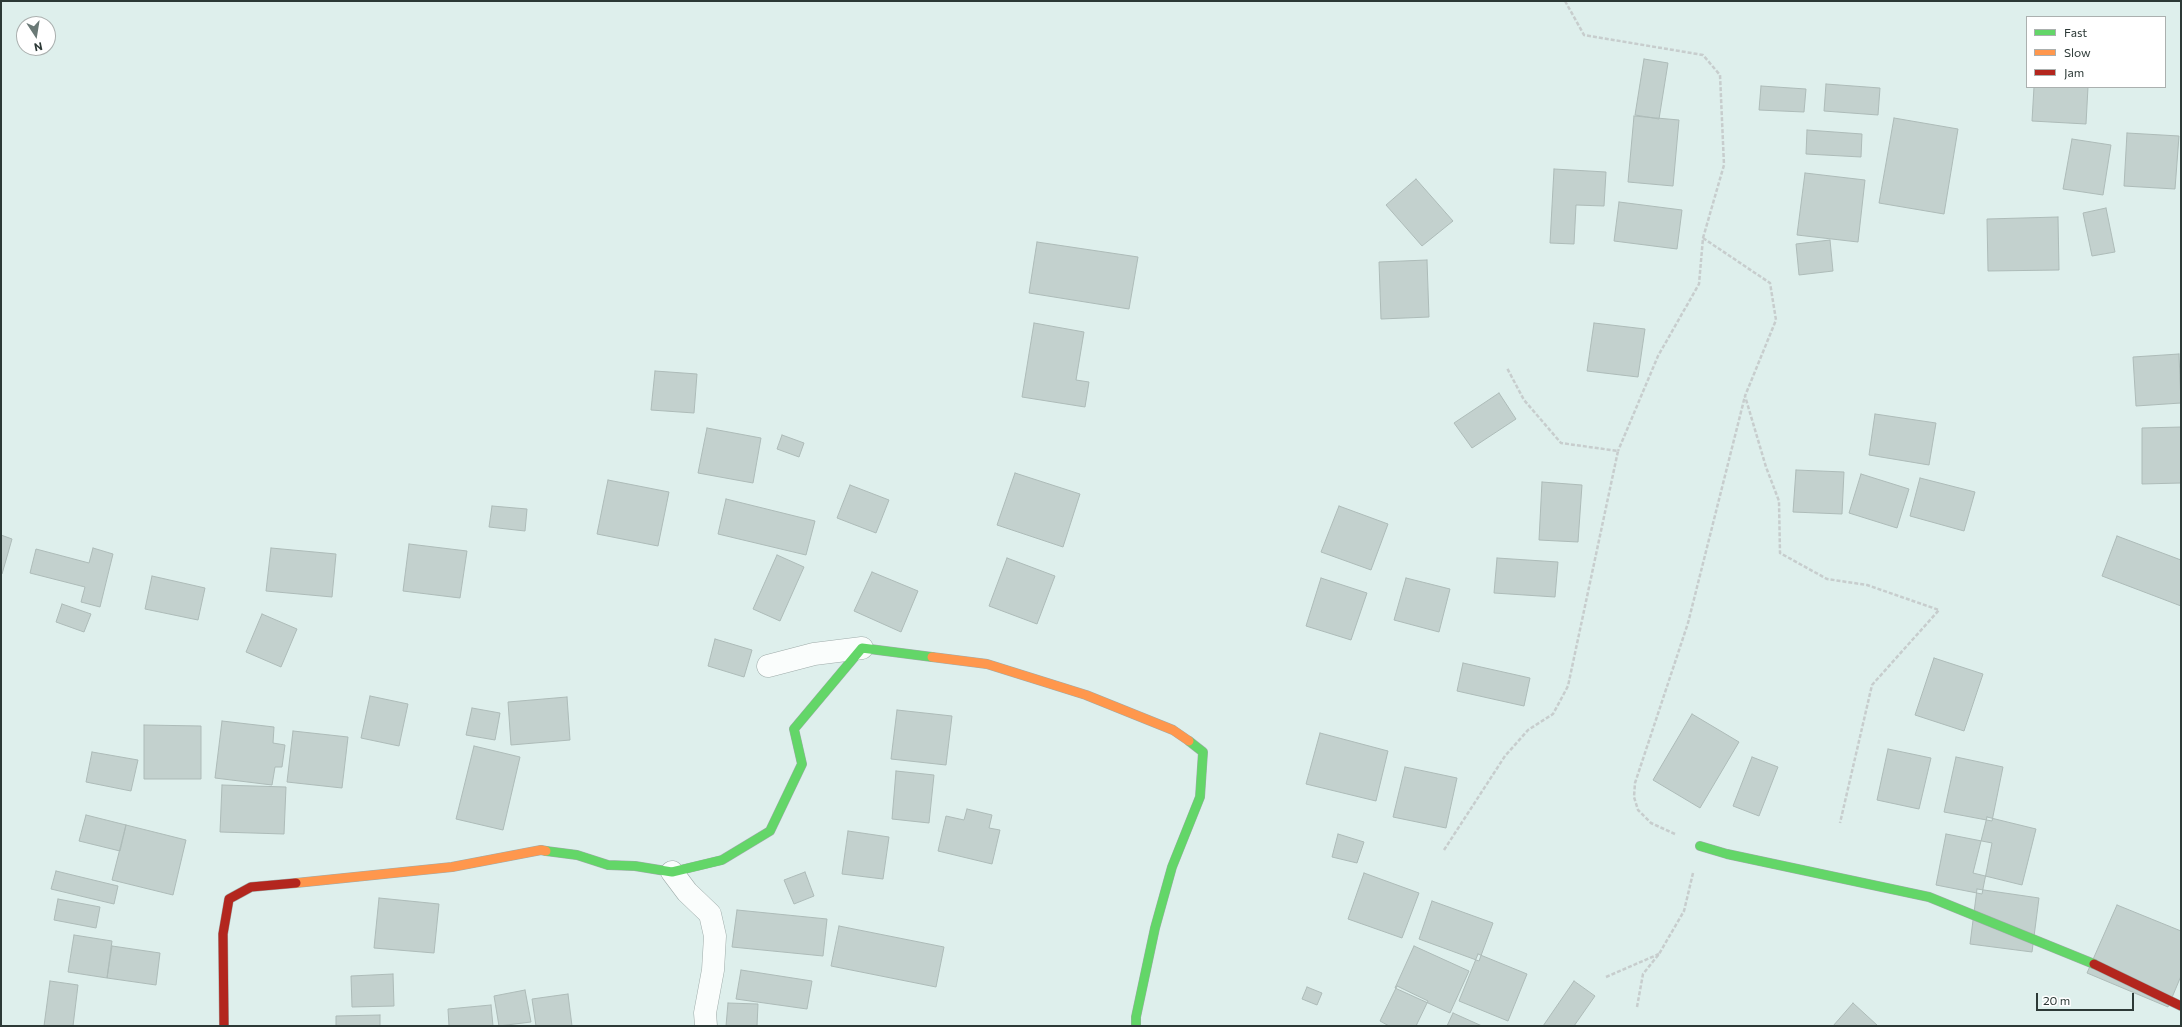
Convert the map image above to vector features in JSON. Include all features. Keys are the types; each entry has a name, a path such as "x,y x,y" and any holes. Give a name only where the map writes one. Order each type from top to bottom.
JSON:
{"street":[{"path":"224,1026 223,934 230,900 251,886 452,867 541,850 577,855 608,865 635,866 672,872 722,860 770,831 802,764 794,729 862,648"},
{"path":"768,666 814,654 862,648 987,664 1086,695 1173,730 1203,752 1200,797 1172,866 1155,928 1136,1017 1136,1026"},
{"path":"1700,846 1727,854 1929,897 2098,966 2181,1006"},
{"path":"672,872 687,892 710,914 715,936 713,970 705,1013 706,1026"}],"path":[{"path":"1444,850 1505,756 1528,730 1553,714 1568,686 1618,451 1658,356 1699,284 1703,238 1724,165 1720,75 1703,56 1584,35 1565,1"},
{"path":"1637,1007 1643,974 1659,954 1684,911 1700,846 1651,823 1638,810 1634,797 1635,783 1688,623 1745,396 1776,320 1770,283 1703,238"},
{"path":"1507,368 1524,400 1561,443 1618,451"},
{"path":"1745,396 1766,467 1779,501 1780,553 1827,580 1867,585 1939,610 1872,685 1840,823"},
{"path":"1606,978 1659,954"}],"building":[{"path":"1644,59 1668,63 1659,119 1635,115"},
{"path":"1826,84 1880,88 1878,115 1824,111"},
{"path":"1761,86 1806,89 1804,112 1759,110"},
{"path":"2034,88 2088,88 2086,124 2032,121"},
{"path":"1634,116 1679,120 1673,186 1628,182"},
{"path":"1894,118 1958,129 1944,214 1879,203"},
{"path":"1807,130 1862,134 1861,157 1806,154"},
{"path":"2127,133 2179,136 2175,189 2124,186"},
{"path":"2072,139 2111,145 2103,195 2063,189"},
{"path":"1554,169 1606,172 1604,206 1576,205 1574,244 1550,243"},
{"path":"1805,173 1865,180 1858,242 1797,235"},
{"path":"1416,179 1453,221 1422,246 1386,205"},
{"path":"1619,202 1682,210 1677,249 1614,241"},
{"path":"2106,208 2115,252 2092,256 2083,213"},
{"path":"2058,217 2059,270 1988,271 1987,219"},
{"path":"1830,240 1833,271 1799,275 1796,244"},
{"path":"1037,242 1138,257 1129,309 1029,293"},
{"path":"1427,260 1429,317 1381,319 1379,262"},
{"path":"1034,323 1084,332 1076,380 1089,382 1085,407 1022,397"},
{"path":"1594,323 1645,329 1638,377 1587,371"},
{"path":"2179,354 2181,403 2136,406 2133,357"},
{"path":"655,371 697,374 694,413 651,410"},
{"path":"1499,393 1516,419 1472,448 1454,423"},
{"path":"1875,414 1936,423 1929,465 1869,455"},
{"path":"2181,427 2181,483 2142,484 2142,428"},
{"path":"707,428 761,438 753,483 698,473"},
{"path":"782,435 804,443 799,457 777,449"},
{"path":"1796,470 1844,472 1842,514 1793,512"},
{"path":"1015,473 1080,494 1063,547 997,525"},
{"path":"1861,474 1909,489 1897,528 1849,513"},
{"path":"1920,478 1975,492 1964,531 1910,516"},
{"path":"608,480 669,492 658,546 597,534"},
{"path":"1542,482 1582,485 1578,542 1539,540"},
{"path":"850,485 889,500 876,533 837,518"},
{"path":"726,499 815,521 806,555 718,534"},
{"path":"492,506 527,509 525,531 489,527"},
{"path":"1339,506 1388,524 1371,570 1321,552"},
{"path":"1,535 12,539 2,574 1,574"},
{"path":"2117,536 2181,560 2181,606 2102,576"},
{"path":"409,544 467,551 460,598 403,591"},
{"path":"93,548 113,554 100,607 81,602 85,587 30,573 36,549 89,563"},
{"path":"271,548 336,554 332,597 266,591"},
{"path":"777,555 804,567 780,621 753,609"},
{"path":"1007,558 1055,576 1037,624 989,606"},
{"path":"1497,558 1558,562 1555,597 1494,593"},
{"path":"872,572 918,591 901,632 854,611"},
{"path":"152,576 205,588 198,620 145,609"},
{"path":"1321,578 1367,593 1351,640 1306,626"},
{"path":"1406,578 1450,589 1439,632 1394,620"},
{"path":"62,604 91,614 84,632 56,622"},
{"path":"262,614 297,629 281,667 246,652"},
{"path":"715,639 752,650 744,677 708,666"},
{"path":"1934,658 1983,674 1964,731 1915,715"},
{"path":"1463,663 1530,678 1524,706 1457,691"},
{"path":"370,696 408,704 399,746 361,738"},
{"path":"567,697 570,740 511,745 508,702"},
{"path":"472,708 500,713 495,740 466,735"},
{"path":"897,710 952,716 946,765 891,759"},
{"path":"1692,714 1739,742 1700,808 1653,780"},
{"path":"222,721 274,727 273,743 285,745 282,767 275,767 272,785 215,778"},
{"path":"144,725 201,726 201,779 144,779"},
{"path":"293,731 348,737 342,788 287,782"},
{"path":"1320,733 1388,751 1376,801 1306,784"},
{"path":"474,746 520,757 503,830 456,819"},
{"path":"1888,749 1931,758 1919,809 1877,800"},
{"path":"92,752 138,760 131,791 86,782"},
{"path":"1752,757 1778,767 1759,816 1733,806"},
{"path":"1956,757 2003,767 1992,821 1944,812"},
{"path":"1405,767 1457,778 1446,828 1393,817"},
{"path":"896,771 934,775 929,823 892,819"},
{"path":"222,785 286,787 284,834 220,832"},
{"path":"967,809 992,815 989,828 1000,830 992,864 938,851 946,816 964,820"},
{"path":"86,815 126,825 120,851 79,841"},
{"path":"1987,817 2036,829 2022,885 1973,873"},
{"path":"126,825 186,840 173,895 112,880"},
{"path":"848,831 889,837 883,879 842,874"},
{"path":"1338,834 1364,842 1357,863 1332,857"},
{"path":"1946,834 1992,843 1982,894 1936,885"},
{"path":"56,871 118,886 114,904 51,889"},
{"path":"805,872 814,896 794,904 784,880"},
{"path":"1364,873 1419,893 1402,938 1348,919"},
{"path":"1977,889 2039,898 2032,952 1970,944"},
{"path":"379,898 439,904 434,953 374,948"},
{"path":"58,899 100,907 96,928 54,920"},
{"path":"1432,901 1493,923 1479,961 1419,939"},
{"path":"2117,905 2181,931 2181,976 2168,1007 2087,973"},
{"path":"737,910 827,919 823,956 732,947"},
{"path":"839,926 944,947 936,987 831,966"},
{"path":"74,935 112,941 107,978 68,972"},
{"path":"112,946 160,953 156,985 107,978"},
{"path":"1414,946 1469,971 1450,1013 1395,988"},
{"path":"1478,954 1527,974 1508,1021 1459,1001"},
{"path":"741,970 812,981 807,1009 736,999"},
{"path":"393,974 394,1006 352,1007 351,976"},
{"path":"50,981 78,985 73,1026 44,1026"},
{"path":"1574,981 1595,996 1574,1026 1543,1026"},
{"path":"1397,986 1428,1001 1416,1026 1389,1026 1380,1021"},
{"path":"1307,987 1322,993 1317,1005 1302,999"},
{"path":"525,990 531,1022 499,1026 494,996"},
{"path":"568,994 572,1026 536,1026 532,999"},
{"path":"728,1003 758,1004 757,1026 726,1026"},
{"path":"1853,1003 1878,1026 1833,1026"},
{"path":"491,1005 493,1026 449,1026 448,1009"},
{"path":"1453,1013 1482,1026 1447,1026"},
{"path":"380,1015 380,1026 336,1026 336,1016"}],"traffic: fast":[{"path":"546,851 577,855 608,865 635,866 672,872 722,860 770,831 802,764 794,729 862,648 932,657"},
{"path":"1136,1026 1136,1017 1155,928 1172,867 1200,797 1203,752 1189,741"},
{"path":"1700,846 1727,854 1929,897 2094,964"}],"traffic: slow":[{"path":"932,657 987,664 1086,695 1173,730 1189,741"},
{"path":"296,883 452,867 541,850 546,851"}],"traffic: jam":[{"path":"224,1026 223,934 229,899 251,887 296,883"},
{"path":"2094,964 2181,1006"}]}
